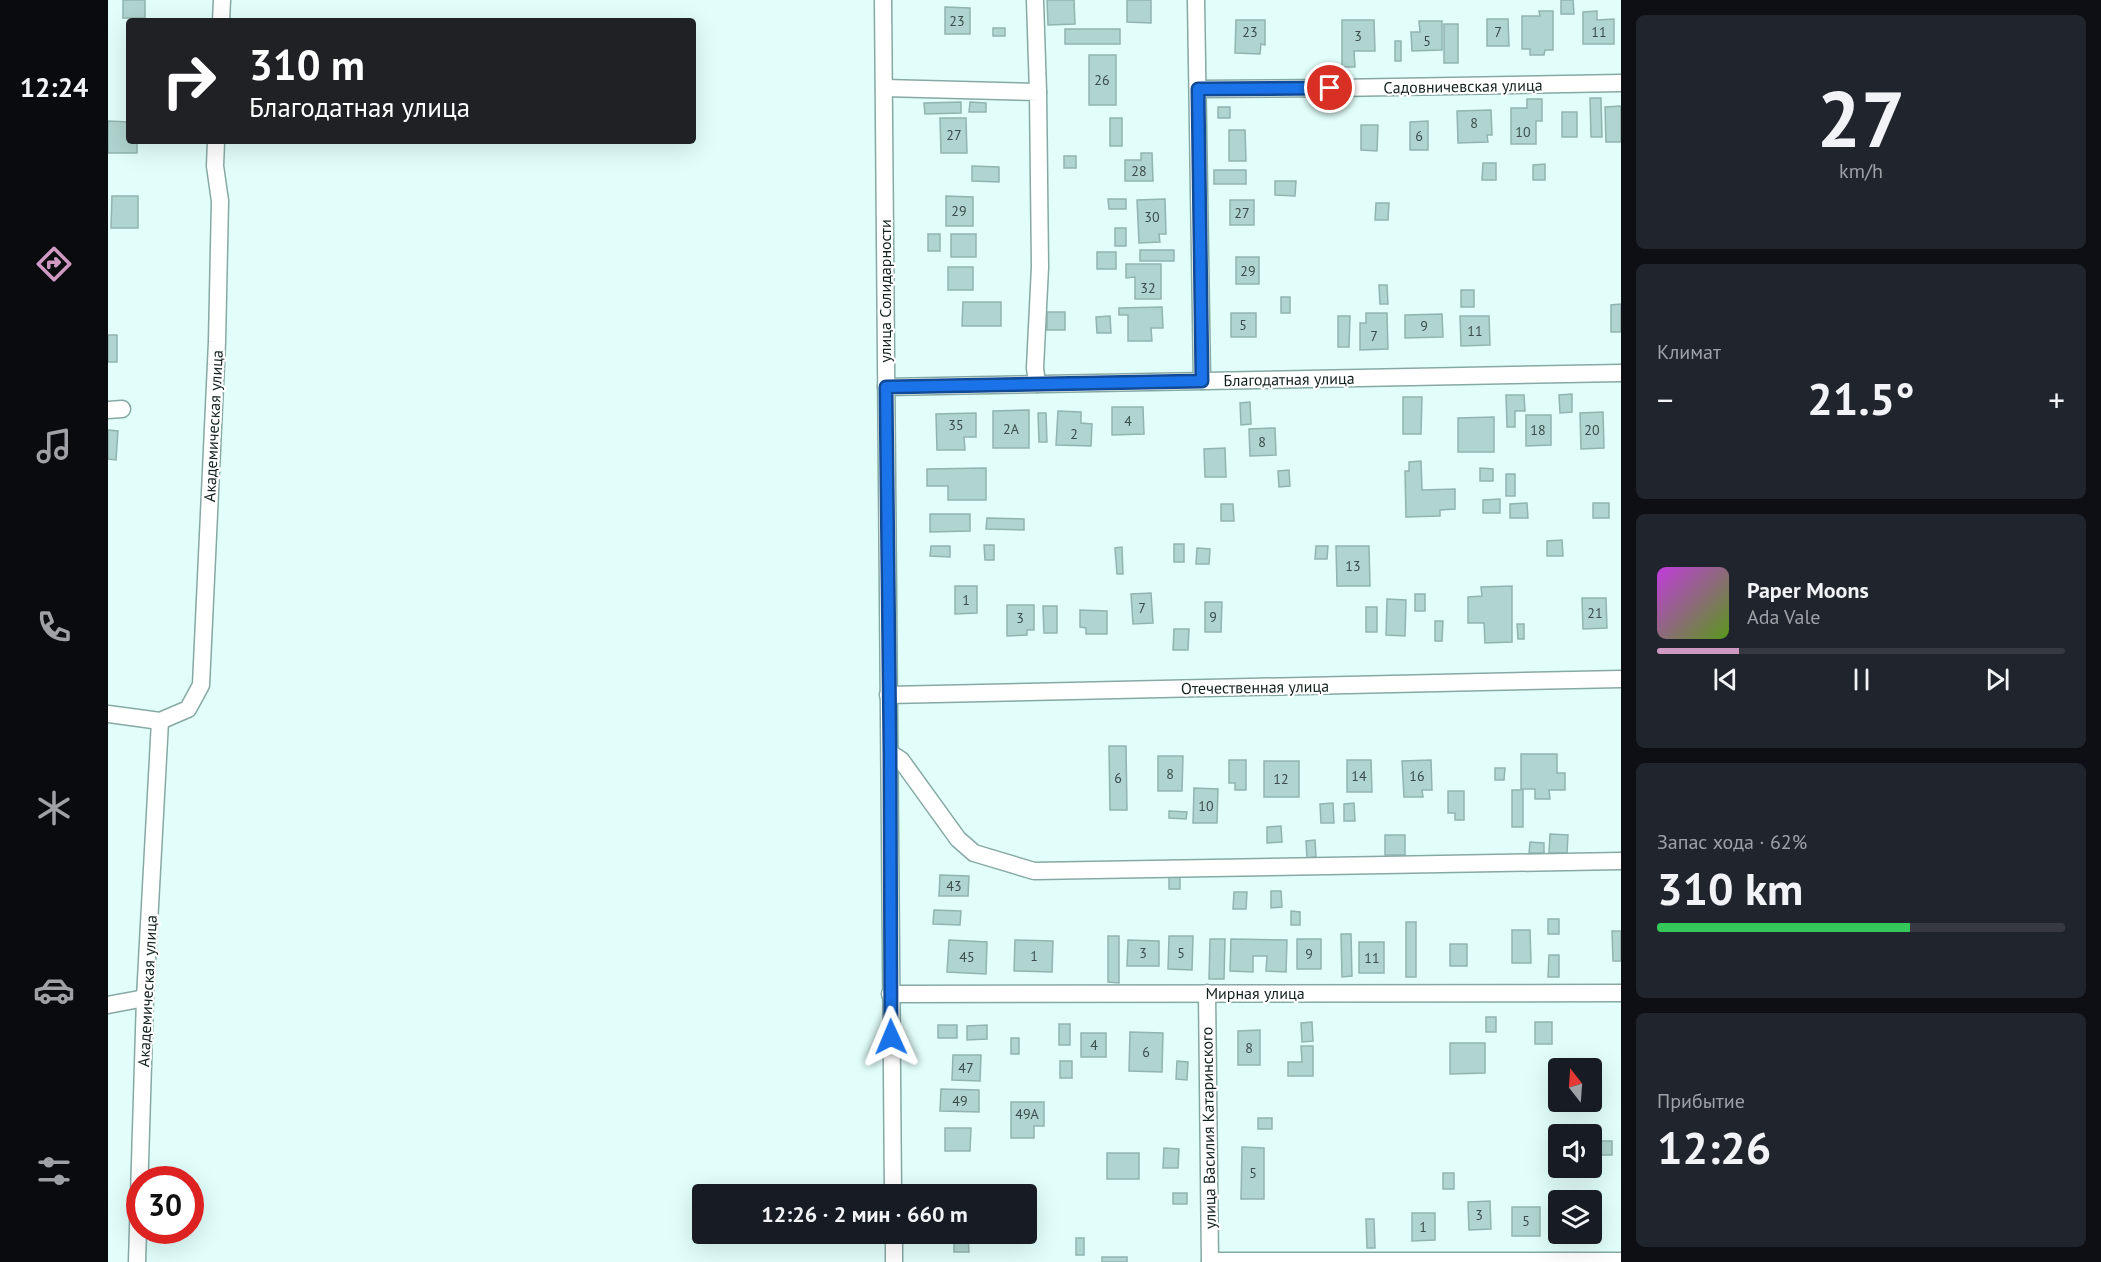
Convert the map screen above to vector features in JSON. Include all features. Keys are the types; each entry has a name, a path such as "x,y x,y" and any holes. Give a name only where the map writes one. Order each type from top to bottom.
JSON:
{"street":[{"path":"221,18 222,0"},
{"name":"улица Солидарности","path":"883,0 893,1184"},
{"path":"1035,0 1040,267 1036,384"},
{"path":"1196,0 1202,381"},
{"name":"Садовничевская улица","path":"1198,89 1621,82"},
{"path":"884,88 1038,92"},
{"name":"Академическая улица","path":"137,1262 145,998 160,721 188,708 201,685 217,342 220,201 215,166 216,144"},
{"name":"Благодатная улица","path":"886,387 1621,373"},
{"name":"Отечественная улица","path":"888,695 1621,679"},
{"path":"108,714 160,721"},
{"path":"890,753 901,759 958,839 974,853 1034,872 1621,861"},
{"name":"улица Василия Катаринского","path":"1207,993 1210,1262"},
{"name":"Мирная улица","path":"890,994 1621,993"},
{"path":"108,1005 145,998"},
{"path":"894,1244 894,1262"},
{"path":"1210,1262 1621,1261"}],"building":[{"path":"123,0 145,0 145,18 123,18"},
{"path":"1047,0 1074,0 1075,24 1048,25"},
{"path":"1127,0 1151,0 1151,23 1127,22"},
{"path":"1561,0 1573,0 1574,14 1561,14"},
{"path":"945,7 970,8 970,34 945,34"},
{"path":"1539,11 1553,11 1553,50 1545,50 1544,55 1530,55 1530,49 1522,49 1522,16 1540,16"},
{"path":"1597,11 1597,20 1614,19 1614,44 1583,44 1583,12"},
{"path":"1487,19 1508,19 1509,46 1487,46"},
{"path":"1236,20 1265,20 1265,45 1261,44 1260,54 1235,53"},
{"path":"1342,20 1374,20 1375,51 1354,51 1355,67 1342,67"},
{"path":"1419,21 1442,21 1442,50 1412,51 1411,32 1420,32"},
{"path":"1444,24 1458,24 1458,63 1444,63"},
{"path":"993,28 1005,28 1005,36 993,36"},
{"path":"1065,29 1120,29 1120,44 1065,44"},
{"path":"1395,41 1401,41 1401,61 1395,61"},
{"path":"1089,55 1116,55 1116,105 1089,105"},
{"path":"1590,98 1601,98 1602,137 1591,137"},
{"path":"1527,99 1542,99 1542,121 1536,121 1536,144 1511,144 1511,108 1527,108"},
{"path":"961,102 961,113 925,114 924,103"},
{"path":"970,102 986,103 986,112 969,112"},
{"path":"1621,106 1621,142 1606,142 1605,107"},
{"path":"1218,107 1230,107 1230,118 1218,118"},
{"path":"1491,110 1492,135 1487,135 1488,142 1458,143 1457,111"},
{"path":"1562,112 1577,112 1577,137 1562,137"},
{"path":"940,118 966,118 967,153 941,153"},
{"path":"1110,118 1122,118 1122,146 1110,146"},
{"path":"108,121 126,122 126,144 137,144 137,153 108,153"},
{"path":"1428,121 1428,150 1410,150 1410,122"},
{"path":"1361,125 1378,125 1377,151 1361,150"},
{"path":"1229,130 1245,130 1246,161 1229,161"},
{"path":"1141,153 1152,153 1153,181 1125,181 1125,160 1141,160"},
{"path":"1064,156 1076,156 1076,168 1064,168"},
{"path":"1483,163 1496,163 1496,180 1482,180"},
{"path":"1545,164 1545,180 1533,180 1533,165"},
{"path":"972,166 999,167 999,182 972,181"},
{"path":"1214,170 1246,170 1246,184 1214,184"},
{"path":"1275,181 1296,181 1295,196 1275,195"},
{"path":"112,196 138,196 138,228 111,228"},
{"path":"946,196 973,197 973,226 946,226"},
{"path":"1108,199 1126,199 1126,209 1109,209"},
{"path":"1165,199 1166,234 1159,234 1160,242 1139,243 1137,200"},
{"path":"1230,200 1254,200 1254,225 1230,225"},
{"path":"1376,203 1389,203 1388,220 1375,220"},
{"path":"1115,228 1126,228 1126,246 1115,246"},
{"path":"928,234 940,234 940,251 928,251"},
{"path":"951,234 976,234 976,257 951,257"},
{"path":"1140,250 1174,250 1174,261 1140,261"},
{"path":"1097,252 1116,252 1116,269 1097,269"},
{"path":"1236,257 1259,257 1259,284 1236,284"},
{"path":"1126,264 1161,264 1161,299 1135,299 1135,277 1126,278"},
{"path":"948,267 973,267 973,290 948,290"},
{"path":"1379,285 1387,285 1388,304 1380,304"},
{"path":"1461,290 1474,290 1474,307 1461,307"},
{"path":"1281,297 1290,297 1290,313 1281,313"},
{"path":"963,302 1001,302 1001,326 962,326"},
{"path":"1621,304 1621,332 1611,332 1611,305"},
{"path":"1162,307 1163,328 1151,328 1152,341 1128,341 1128,315 1119,315 1119,308"},
{"path":"1047,312 1065,312 1065,330 1047,330"},
{"path":"1231,313 1256,313 1256,337 1231,337"},
{"path":"1366,313 1387,313 1388,349 1360,350 1360,323 1366,323"},
{"path":"1442,314 1443,337 1405,338 1405,315"},
{"path":"1110,316 1111,333 1097,333 1096,317"},
{"path":"1338,316 1350,316 1349,347 1338,347"},
{"path":"1460,316 1489,316 1490,345 1461,346"},
{"path":"108,335 117,335 117,362 108,362"},
{"path":"1572,394 1572,412 1560,413 1559,395"},
{"path":"1506,395 1524,395 1525,411 1515,411 1515,427 1507,427"},
{"path":"1403,397 1422,397 1421,434 1403,434"},
{"path":"1250,402 1251,424 1241,425 1240,403"},
{"path":"1112,407 1143,407 1144,434 1112,435"},
{"path":"1029,410 1029,448 993,448 993,411"},
{"path":"1058,411 1081,412 1081,423 1092,424 1091,446 1056,445"},
{"path":"1603,412 1604,448 1581,449 1580,413"},
{"path":"976,413 976,437 964,437 965,450 937,450 936,414"},
{"path":"1038,413 1046,413 1047,442 1039,442"},
{"path":"1526,415 1551,415 1551,445 1526,446"},
{"path":"1494,417 1494,452 1458,452 1458,418"},
{"path":"1275,428 1276,455 1250,456 1249,429"},
{"path":"108,430 118,431 116,460 108,459"},
{"path":"1225,448 1226,477 1205,477 1204,449"},
{"path":"1421,461 1422,490 1455,489 1455,509 1440,510 1440,516 1406,517 1405,471 1409,471 1409,462"},
{"path":"986,468 986,500 948,500 948,486 927,486 927,469"},
{"path":"1480,468 1493,469 1493,481 1480,481"},
{"path":"1289,470 1290,486 1279,487 1278,471"},
{"path":"1506,474 1515,474 1515,496 1506,496"},
{"path":"1500,499 1500,513 1483,513 1483,500"},
{"path":"1527,503 1528,518 1510,518 1510,504"},
{"path":"1593,503 1609,503 1609,518 1593,518"},
{"path":"1221,504 1233,504 1234,521 1221,521"},
{"path":"930,514 970,514 970,531 930,532"},
{"path":"987,518 1024,519 1024,530 986,529"},
{"path":"1562,540 1563,556 1547,556 1547,541"},
{"path":"1174,544 1184,544 1184,562 1174,562"},
{"path":"984,545 994,545 994,560 985,560"},
{"path":"931,546 950,546 950,557 930,556"},
{"path":"1316,546 1328,546 1327,559 1315,559"},
{"path":"1336,546 1369,546 1370,586 1337,586"},
{"path":"1122,547 1123,574 1117,574 1115,548"},
{"path":"1197,548 1210,549 1209,564 1196,564"},
{"path":"955,586 977,586 977,613 955,614"},
{"path":"1512,586 1512,642 1485,643 1484,623 1468,623 1468,597 1482,596 1481,587"},
{"path":"1151,593 1153,623 1133,624 1131,594"},
{"path":"1415,594 1425,594 1425,611 1415,611"},
{"path":"1582,598 1606,598 1607,628 1583,629"},
{"path":"1387,599 1406,600 1405,636 1386,635"},
{"path":"1205,602 1222,602 1221,632 1205,632"},
{"path":"1007,605 1034,605 1034,630 1027,630 1027,635 1007,636"},
{"path":"1043,606 1057,606 1057,633 1044,633"},
{"path":"1366,607 1377,607 1377,632 1366,632"},
{"path":"1080,610 1107,611 1107,634 1086,634 1086,628 1080,627"},
{"path":"1435,621 1443,621 1442,641 1435,641"},
{"path":"1517,624 1524,624 1524,639 1518,639"},
{"path":"1174,629 1189,629 1188,650 1173,650"},
{"path":"1109,746 1126,746 1127,810 1110,810"},
{"path":"1521,754 1557,754 1557,773 1565,773 1565,790 1549,790 1550,799 1535,799 1535,789 1521,789"},
{"path":"1158,756 1183,756 1182,791 1158,791"},
{"path":"1229,760 1246,760 1246,790 1235,790 1235,783 1229,783"},
{"path":"1347,760 1371,760 1372,792 1347,792"},
{"path":"1431,760 1432,790 1422,790 1423,797 1404,797 1402,761"},
{"path":"1264,761 1299,761 1299,797 1264,797"},
{"path":"1495,768 1505,768 1504,780 1495,780"},
{"path":"1194,788 1218,789 1217,823 1193,823"},
{"path":"1512,790 1523,790 1523,827 1512,827"},
{"path":"1448,791 1464,791 1464,820 1455,820 1455,813 1448,813"},
{"path":"1333,803 1334,823 1321,823 1320,804"},
{"path":"1354,803 1355,821 1344,821 1344,804"},
{"path":"1169,811 1187,812 1186,819 1169,818"},
{"path":"1281,826 1282,842 1267,843 1267,827"},
{"path":"1550,834 1568,835 1567,853 1549,853"},
{"path":"1385,835 1405,835 1405,855 1385,855"},
{"path":"1315,840 1316,857 1307,858 1306,841"},
{"path":"1530,842 1544,843 1544,853 1529,853"},
{"path":"940,875 969,876 968,896 939,896"},
{"path":"1169,877 1180,877 1180,889 1169,889"},
{"path":"1271,891 1281,891 1282,907 1271,908"},
{"path":"1234,892 1247,892 1246,909 1233,909"},
{"path":"934,910 961,911 960,925 933,924"},
{"path":"1291,911 1300,912 1300,925 1291,925"},
{"path":"1548,919 1559,919 1559,934 1548,934"},
{"path":"1406,922 1416,922 1416,977 1406,977"},
{"path":"1512,930 1530,930 1531,963 1512,963"},
{"path":"1612,931 1621,931 1621,961 1613,961"},
{"path":"1341,934 1351,934 1352,976 1342,977"},
{"path":"1108,936 1119,936 1119,983 1108,982"},
{"path":"1169,936 1193,936 1192,970 1168,969"},
{"path":"1210,939 1225,939 1224,979 1209,979"},
{"path":"1231,939 1287,940 1286,972 1266,971 1267,956 1253,956 1253,972 1230,971"},
{"path":"1297,939 1321,939 1321,969 1297,969"},
{"path":"949,940 987,942 986,974 947,972"},
{"path":"1015,940 1053,941 1052,972 1014,971"},
{"path":"1128,940 1159,941 1159,966 1127,966"},
{"path":"1359,942 1384,942 1384,973 1359,973"},
{"path":"1450,944 1467,944 1467,966 1450,966"},
{"path":"1549,955 1559,955 1559,977 1548,977"},
{"path":"1486,1017 1496,1017 1496,1032 1486,1032"},
{"path":"1312,1022 1313,1041 1302,1042 1301,1023"},
{"path":"1535,1022 1552,1022 1552,1044 1535,1044"},
{"path":"1059,1024 1070,1024 1070,1045 1059,1045"},
{"path":"938,1025 957,1025 957,1038 938,1038"},
{"path":"987,1025 987,1039 967,1040 967,1026"},
{"path":"1260,1030 1260,1065 1238,1065 1238,1031"},
{"path":"1130,1032 1163,1033 1162,1072 1129,1071"},
{"path":"1081,1033 1106,1033 1106,1057 1081,1057"},
{"path":"1011,1038 1019,1038 1019,1054 1011,1054"},
{"path":"1450,1043 1485,1043 1485,1073 1450,1074"},
{"path":"1301,1046 1313,1046 1313,1076 1288,1076 1288,1062 1302,1062"},
{"path":"953,1055 981,1055 980,1081 952,1080"},
{"path":"1060,1061 1072,1061 1072,1078 1060,1078"},
{"path":"1177,1061 1188,1062 1187,1080 1176,1079"},
{"path":"941,1089 979,1090 979,1112 940,1111"},
{"path":"1011,1102 1044,1102 1044,1126 1034,1126 1034,1138 1011,1138"},
{"path":"1258,1118 1272,1118 1272,1129 1258,1129"},
{"path":"945,1128 971,1128 970,1151 945,1151"},
{"path":"1602,1141 1612,1141 1612,1155 1602,1155"},
{"path":"1242,1147 1264,1148 1264,1199 1241,1199"},
{"path":"1164,1148 1179,1149 1178,1168 1163,1168"},
{"path":"1107,1153 1139,1153 1139,1179 1107,1179"},
{"path":"1443,1173 1454,1173 1454,1189 1443,1189"},
{"path":"1173,1193 1187,1193 1187,1204 1173,1204"},
{"path":"1490,1201 1491,1229 1469,1230 1468,1202"},
{"path":"1512,1207 1540,1207 1540,1236 1512,1236"},
{"path":"1412,1213 1435,1213 1435,1240 1412,1241"},
{"path":"1366,1219 1374,1219 1375,1248 1367,1248"},
{"path":"1076,1238 1084,1238 1084,1255 1076,1255"},
{"path":"954,1244 969,1244 969,1252 954,1252"},
{"path":"1102,1257 1127,1257 1127,1262 1102,1262"}],"route":[{"path":"891,1037 886,387 1202,381 1198,89 1330,88"}]}
